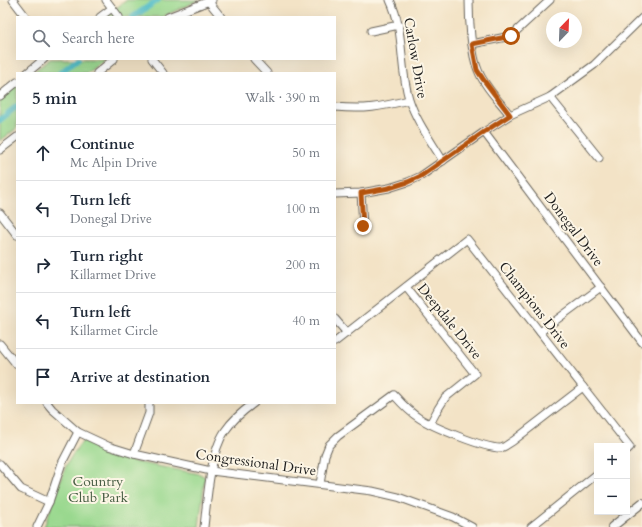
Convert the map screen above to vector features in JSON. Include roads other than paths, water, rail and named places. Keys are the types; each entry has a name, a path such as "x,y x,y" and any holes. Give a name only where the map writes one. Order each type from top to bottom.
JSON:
{"main road":[{"path":"612,527 642,503"}],"street":[{"path":"13,0 25,16"},
{"path":"106,0 118,16"},
{"name":"Carlow Drive","path":"390,0 399,25 409,100 422,128 443,161"},
{"path":"469,0 472,44 477,70 510,115"},
{"path":"472,44 511,36 550,0"},
{"path":"171,16 210,1 220,16"},
{"path":"101,16 112,8"},
{"path":"336,194 361,193 389,188 421,176 510,115 550,97 594,65 642,18"},
{"path":"371,31 399,25"},
{"path":"28,72 43,60"},
{"path":"98,72 113,60"},
{"path":"153,60 162,72"},
{"path":"255,60 266,72"},
{"path":"0,95 16,83"},
{"path":"550,97 599,158"},
{"path":"336,107 354,109 377,108 409,100"},
{"name":"Donegal Drive","path":"484,132 642,342"},
{"path":"0,150 16,138"},
{"path":"361,193 363,226"},
{"path":"0,213 16,234"},
{"name":"Champions Drive","path":"406,287 467,239 625,443"},
{"path":"336,341 406,287"},
{"name":"Deepdale Drive","path":"406,287 475,374 445,398 430,424"},
{"path":"540,332 601,287"},
{"path":"336,320 347,333"},
{"path":"0,344 16,364"},
{"path":"320,484 325,455 329,445 338,436 394,395 407,409 430,424 483,445 501,448 513,441 583,387"},
{"name":"Congressional Drive","path":"48,404 78,432 108,446 134,454 211,471 372,491 398,497 453,517 472,527"},
{"path":"134,454 150,413 149,404"},
{"path":"204,527 211,471 220,442 225,431 239,415 253,404"},
{"path":"37,527 49,502 62,463 78,432"},
{"path":"0,464 22,489 49,502"},
{"path":"530,527 594,476"}],"waterway":[{"path":"134,16 158,0"},
{"path":"61,72 77,60"},
{"path":"0,120 16,107"}],"park label":[{"name":"Country Club Park","path":"98,490"}]}
